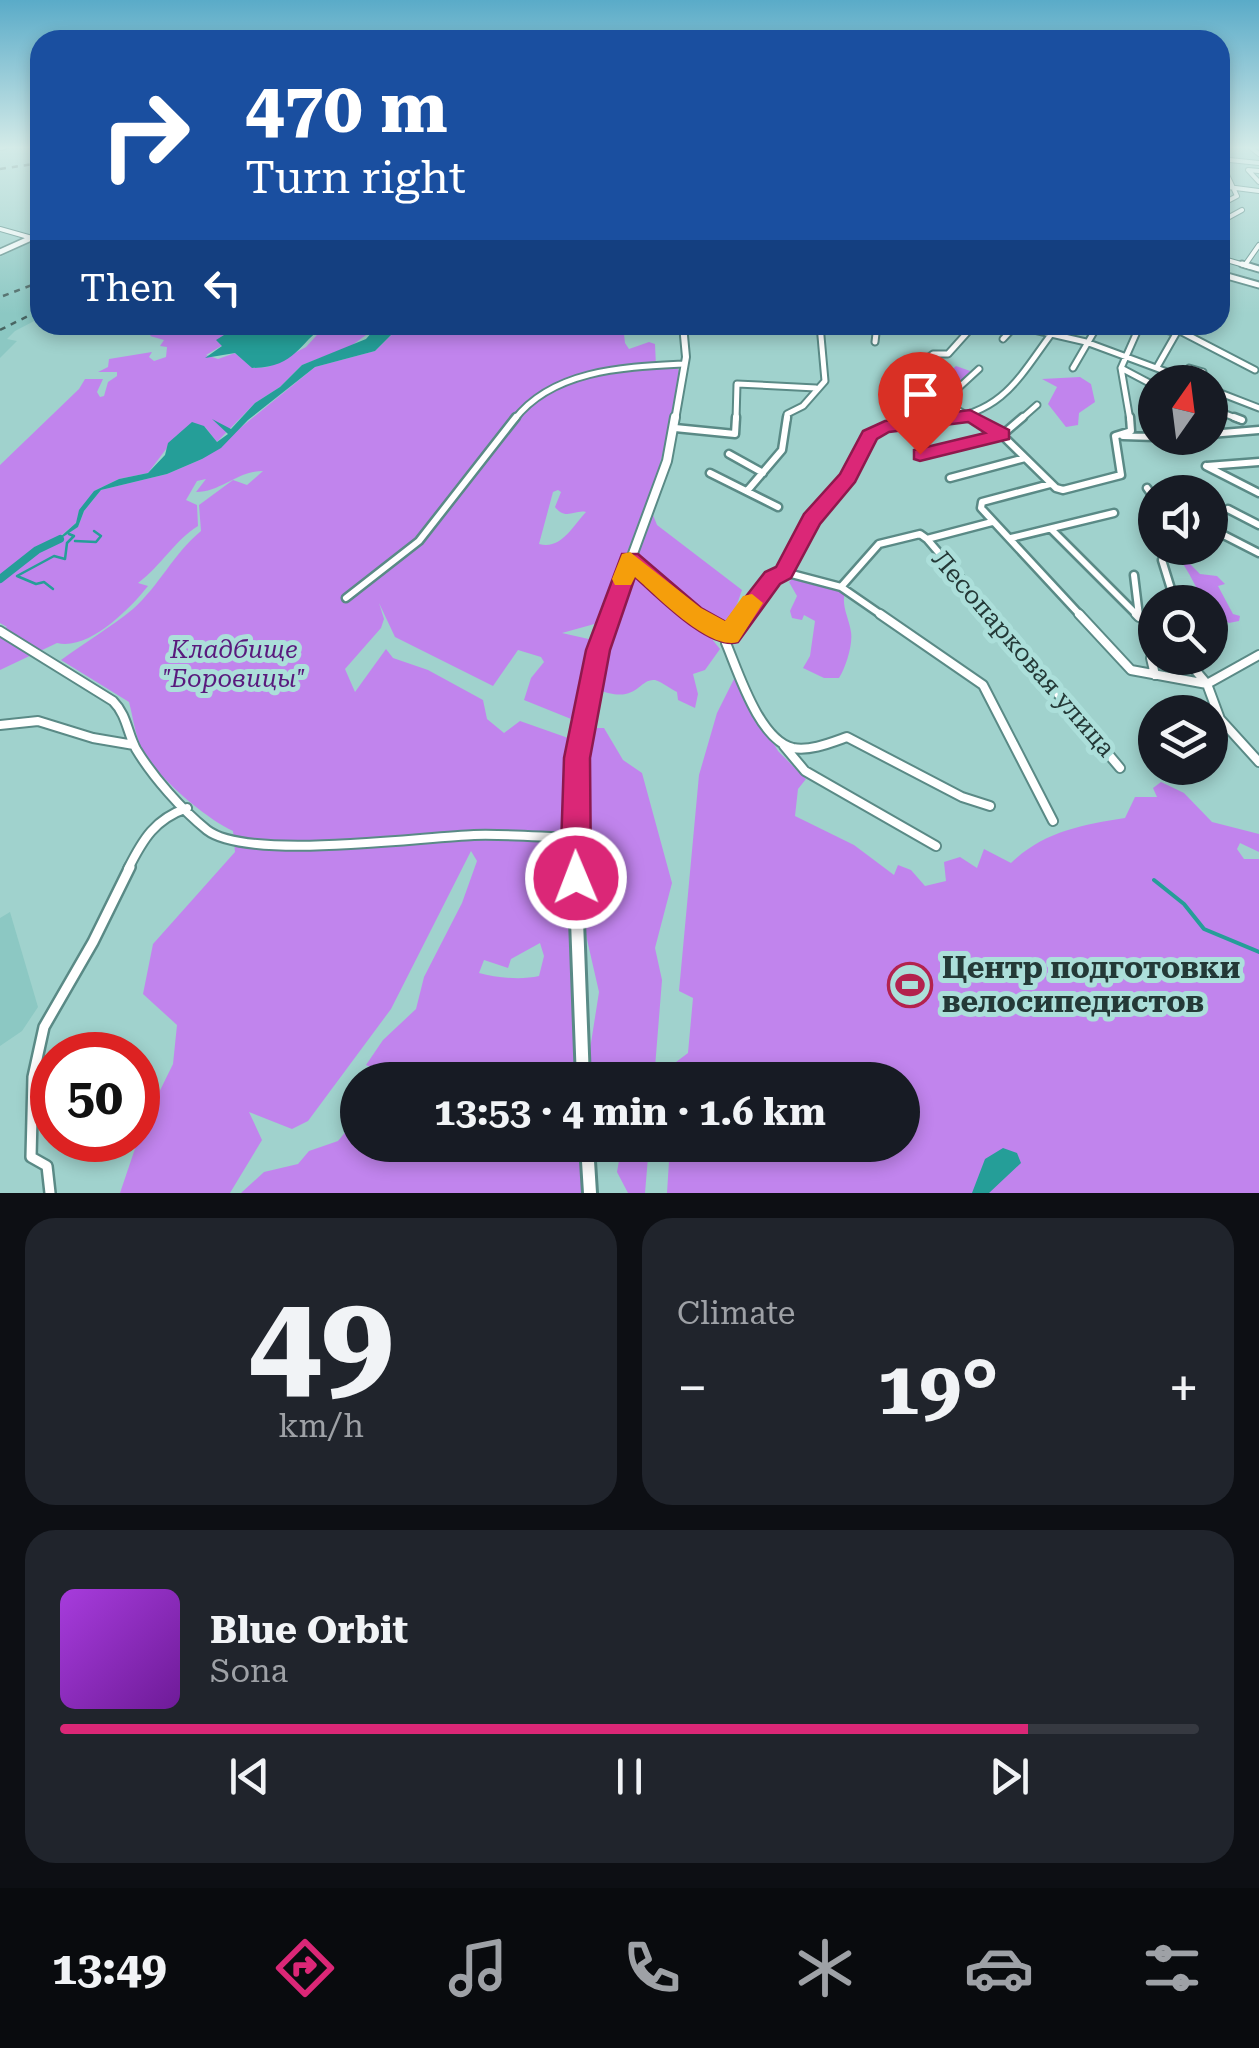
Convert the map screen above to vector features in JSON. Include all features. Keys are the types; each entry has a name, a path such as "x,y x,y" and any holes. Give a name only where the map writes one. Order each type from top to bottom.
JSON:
{"main road":[{"path":"0,252 30,239"},
{"path":"582,1062 574,838 577,758 598,650 667,461 684,364 684,335"},
{"path":"588,1162 590,1193"}],"street":[{"path":"1230,217 1242,210"},
{"path":"0,228 30,237"},
{"path":"1245,265 1259,245"},
{"path":"1230,261 1259,269"},
{"path":"1230,277 1259,285"},
{"path":"747,492 763,472 774,467 786,444 788,414 803,406 825,381 821,335"},
{"path":"875,342 876,335"},
{"path":"924,362 933,354 948,354 965,335"},
{"path":"1003,339 1006,335"},
{"path":"728,639 772,578 784,572 811,520 848,477 870,435 885,427 970,416 1007,392 1050,335"},
{"path":"1060,335 1149,365"},
{"path":"1073,368 1091,335"},
{"path":"1122,436 1131,431 1120,368 1122,354 1134,335"},
{"path":"1158,365 1175,335"},
{"path":"1188,335 1254,370"},
{"path":"346,598 419,541 522,410 544,393 606,368 684,364"},
{"path":"1120,368 1138,377"},
{"path":"943,402 979,369"},
{"path":"674,428 735,434 737,384 816,388"},
{"path":"1228,395 1258,405"},
{"path":"902,407 943,402 1002,434 1050,484 1063,490 1121,475 1115,436 1138,436"},
{"path":"920,454 1002,434 1037,405"},
{"path":"1228,415 1242,420"},
{"path":"1228,433 1259,430"},
{"path":"729,454 763,472"},
{"path":"950,478 1025,458"},
{"path":"1259,462 1206,466 1259,493"},
{"path":"710,473 778,507"},
{"path":"1050,484 982,502 981,508 1131,670 1138,671"},
{"path":"1228,509 1259,525"},
{"path":"1010,538 1114,513"},
{"path":"841,587 853,580 876,546 920,534 927,540 992,522"},
{"path":"1052,530 1140,617 1134,575"},
{"path":"1228,538 1259,554"},
{"name":"Лесопарковая улица","path":"927,540 1120,768"},
{"path":"630,560 693,615 728,639 758,713 805,771 936,846"},
{"path":"784,572 841,587 983,685 1053,821"},
{"path":"0,631 72,680 113,701 122,710 134,745 152,773 208,831 227,840 270,846 478,835 574,838"},
{"path":"1156,675 1208,684 1259,654"},
{"path":"1200,675 1208,684 1220,719 1259,762"},
{"path":"0,724 38,721 93,738 134,745"},
{"path":"783,744 809,748 847,736 962,797 990,806"},
{"path":"50,1193 47,1166 32,1157 33,1077 44,1028 93,942 144,837 166,815 186,808"}],"shaded area":[{"path":"30,242 30,323 7,339 17,341 0,358 0,257"},
{"path":"224,335 313,335 288,359 252,368 235,353 205,358 222,346 216,340"},
{"path":"370,335 391,335 375,351 315,367 248,420 221,448 202,459 167,474 101,490 84,511 78,527 51,545 76,523 79,510 94,491 119,479 148,473 165,455 168,443 192,422 204,426 217,442 228,434 212,419 231,429 255,403 280,387 302,365"},
{"path":"10,912 38,1007 22,1031 0,1046 0,918"},
{"path":"1003,1148 1017,1153 1021,1163 989,1193 972,1193 985,1159"}],"green space":[{"name":"Кладбище \"Боровицы\"","path":"151,335 224,335 223,345 206,355 218,359 235,353 253,368 268,367 306,347 317,335 366,335 351,346 302,365 280,387 255,403 217,442 205,427 194,425 176,436 148,473 119,479 94,491 76,523 51,544 78,527 84,511 101,490 167,474 202,459 315,367 375,351 391,335 624,335 629,349 649,342 655,344 656,366 676,366 682,376 654,487 598,623 562,633 593,640 576,721 524,700 531,678 544,662 541,657 518,650 493,686 395,637 379,603 384,619 381,628 345,669 355,692 386,649 393,658 428,670 483,700 487,719 504,733 520,721 571,739 569,825 562,840 571,861 577,1062 368,1062 383,1040 416,1009 424,977 462,903 477,861 471,851 391,1009 352,1062 340,1062 340,1078 308,1121 292,1129 249,1112 262,1140 230,1193 120,1193 130,1162 160,1162 160,1090 173,1064 177,1025 143,994 153,944 235,852 233,831 195,806 157,771 141,747 129,702 61,660 143,600 201,531 199,505 233,480 247,485 263,471 245,474 205,491 196,492 206,479 197,481 186,500 197,505 198,526 138,583 148,586 131,606 95,635 69,644 57,643 0,670 0,631 7,627 0,623 0,465 85,379 103,379 97,392 104,396 108,382 117,376 117,372 98,372 108,367 109,359 152,352 149,357 154,361 166,357 167,347 160,346 164,340","holes":["558,490 561,492 555,507 567,514 586,512 560,540 539,544 553,492","540,943 544,956 539,976 509,978 479,973 484,960 508,968 511,959"]},
{"path":"956,366 973,372 943,399 917,396 907,386 921,369 947,374"},
{"path":"1080,377 1091,384 1095,402 1079,413 1078,425 1066,427 1048,404 1057,387 1042,379"},
{"path":"651,510 657,525 742,590 727,624 711,638 720,649 705,670 693,674 698,694 695,708 678,700 677,692 655,680 629,693 596,689 596,669 628,575 638,572 635,557"},
{"path":"1191,565 1200,574 1217,576 1225,584 1196,585 1185,566"},
{"path":"794,577 845,592 851,643 839,678 824,678 803,668 810,656 815,621 804,615 802,620 792,618 790,611 797,596 789,582"},
{"path":"1228,605 1233,614 1240,616 1239,621 1229,623"},
{"name":"Центр подготовки велосипедистов","path":"735,677 778,751 806,779 798,789 795,816 854,845 894,875 898,865 911,870 925,886 946,881 944,862 960,857 977,868 984,849 1011,863 1050,837 1125,818 1135,797 1157,797 1153,788 1157,785 1184,793 1212,822 1259,834 1259,852 1240,843 1237,849 1244,859 1259,859 1259,1193 667,1193 669,1162 920,1162 920,1062 676,1062 688,1053 693,998 679,991 699,775 717,713"},
{"path":"592,728 604,728 623,760 642,773 672,883 655,948 662,980 655,1062 588,1062 599,992 586,935 581,759 585,737"},
{"path":"340,1139 340,1162 583,1162 585,1193 241,1193 264,1172 298,1164 309,1151"},
{"path":"619,1162 648,1162 645,1193 628,1193 617,1172"}],"waterway":[{"path":"75,541 96,542 101,536 94,531"},
{"path":"53,589 44,582 36,584 17,576 54,556 65,559 67,543 74,536 69,534"},
{"path":"0,579 37,550 60,539"},
{"path":"1154,880 1184,904 1204,929 1259,952"}],"railway":[{"path":"3,296 30,286"},
{"path":"0,330 30,315"}],"slow traffic":[{"path":"623,579 630,560 693,615 729,635 752,603"}],"place":[{"name":"Центр подготовки велосипедистов","path":"910,985"}],"route":[{"path":"576,878 577,758 598,650 630,560 693,615 729,635 772,578 784,572 811,520 848,477 870,435 885,427 970,416 1002,434 920,454"}]}
